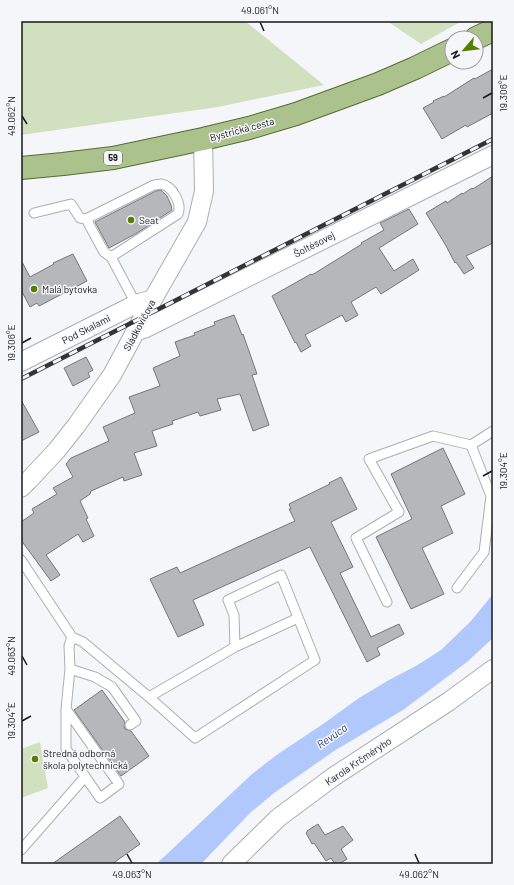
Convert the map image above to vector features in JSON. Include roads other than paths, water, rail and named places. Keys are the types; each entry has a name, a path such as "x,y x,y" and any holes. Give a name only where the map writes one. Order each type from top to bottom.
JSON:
{"main road":[{"name":"Bystrická cesta","path":"21,168 112,158 249,128 347,96 416,68 444,54"}],"street":[{"name":"Sládkovičova","path":"21,488 57,450 76,426 112,374 135,332 144,301 197,222 204,191 204,139"},
{"name":"Šoltésovej","path":"135,332 153,325 493,155"},
{"name":"Pod Skalami","path":"21,362 144,301"},
{"name":"Karola Krčméryho","path":"231,864 278,818 290,809 333,777 448,702 493,668"}],"lane":[{"path":"34,213 71,204 80,218 86,219 154,185 160,184 172,191 179,204 180,210 178,214 111,257"},
{"path":"86,219 104,252 111,257 144,301"},
{"path":"387,602 356,538 399,512 369,459 433,436 471,445 493,431"},
{"path":"457,588 484,552 491,496 471,445"},
{"path":"21,560 72,637 83,642 195,738 315,660 281,575 228,600 234,615 235,647"},
{"path":"149,697 235,647 298,618"},
{"path":"66,709 119,784 100,798 66,749 66,709 70,669 69,646 72,637"},
{"path":"70,669 95,676 112,687 136,721 130,725"},
{"path":"21,850 85,777"}],"water":[{"name":"Revúca","path":"493,594 493,638 467,662 403,710 334,751 274,793 250,813 201,864 156,864 252,774 278,754 359,698 441,650 471,621"}],"railway":[{"path":"21,379 493,139"}],"place":[{"name":"Seat","path":"131,220"},
{"name":"Malá bytovka","path":"34,289"},
{"name":"Stredná odborná škola polytechnická","path":"35,759"}]}
